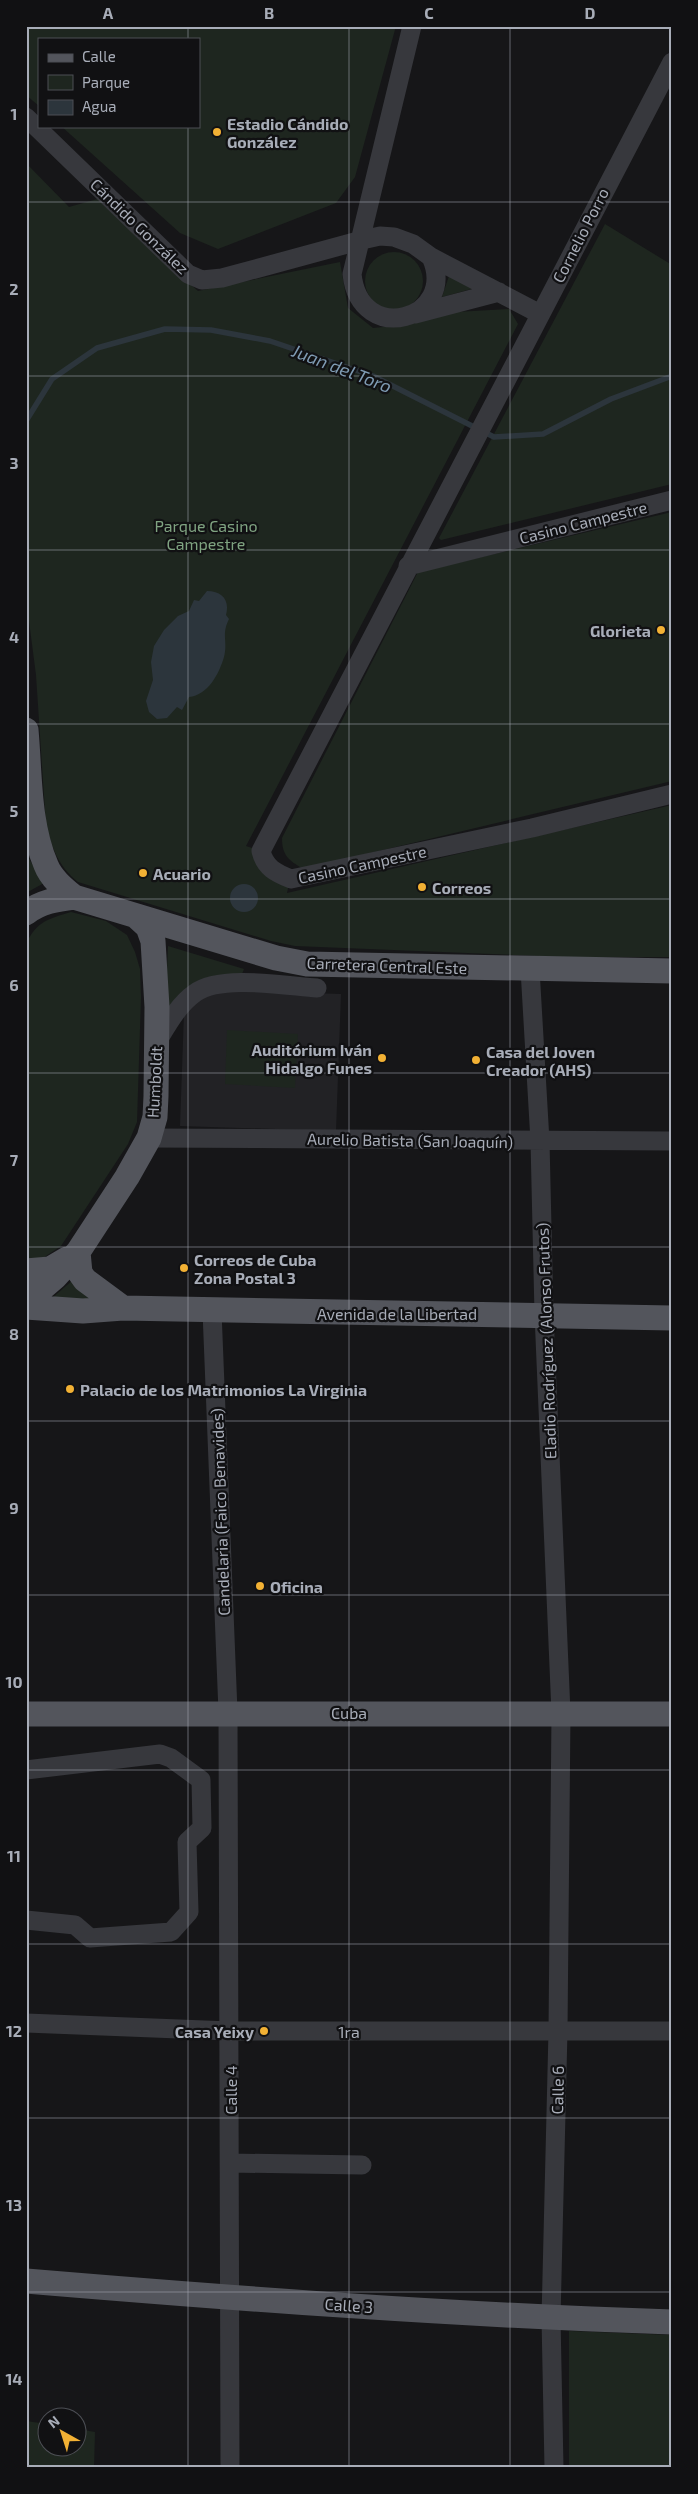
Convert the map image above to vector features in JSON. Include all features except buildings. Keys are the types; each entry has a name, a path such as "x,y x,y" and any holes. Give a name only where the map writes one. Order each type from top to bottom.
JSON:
{"main road":[{"path":"26,730 34,829 46,866 60,886 74,897"},
{"name":"Carretera Central Este","path":"26,913 34,907 54,900 74,897 276,958 307,964 672,971"},
{"name":"Humboldt","path":"26,1302 55,1277 78,1252 127,1177 149,1138 155,1110 157,1043 153,941 148,927 136,916"},
{"path":"26,1271 50,1269 78,1252 80,1273 88,1284 123,1308"},
{"name":"Avenida de la Libertad","path":"26,1307 83,1311 123,1308 212,1311 544,1314 672,1318"},
{"name":"Cuba","path":"29,1716 228,1712 672,1714"},
{"name":"Calle 3","path":"26,2280 229,2298 551,2318 672,2322"}],"street":[{"path":"412,26 362,240 352,274 354,288 360,301 370,311 384,318 398,319 499,292"},
{"name":"Cornelio Porro","path":"490,410 672,62"},
{"name":"Cándido González","path":"26,117 188,274 202,280 222,278 362,240 380,236 394,237 412,244 431,257 540,314"},
{"path":"411,315 424,307 432,296 437,283 437,270 431,257"},
{"name":"Casino Campestre","path":"490,410 261,851 263,860 270,868 291,879 532,828 672,794"},
{"name":"Casino Campestre","path":"408,566 672,500"},
{"name":"Eladio Rodríguez (Alonso Frutos)","path":"530,969 540,1141 544,1314 561,1713"},
{"path":"157,1043 174,1013 195,992 214,985 271,984 317,988"},
{"name":"Aurelio Batista (San Joaquín)","path":"149,1138 672,1141"},
{"name":"Candelaria (Faico Benavides)","path":"212,1311 228,1712"},
{"name":"Calle 4","path":"228,1712 230,2468"},
{"name":"Calle 6","path":"554,2468 551,2318 558,2031 561,1713"},
{"path":"26,1770 160,1754 171,1758 201,1780 202,1828 187,1842 189,1912 171,1932 90,1938 75,1925 26,1920"},
{"name":"1ra","path":"26,2023 230,2031 672,2031"},
{"path":"230,2163 362,2165"}],"shaded area":[{"path":"209,990 341,994 336,1131 180,1126 184,1013"}],"green space":[{"name":"Estadio Cándido González","path":"26,26 396,26 355,177 336,203 218,249 180,233 63,128 200,128 200,38 38,38 38,105 26,95"},
{"name":"Parque Casino Campestre","path":"26,163 69,207 101,198 148,248 198,291 340,262 348,308 373,328 403,325 455,312 509,309 518,324 246,846 261,851 290,879 287,893 672,805 672,957 564,957 295,946 271,941 78,882 66,870 54,850 46,826 36,675 26,598"},
{"path":"605,224 672,265 672,484 441,540 439,538"},
{"path":"388,252 400,252 415,260 423,275 423,287 415,302 400,310 388,310 373,302 365,287 365,275 373,260"},
{"path":"450,273 475,288 442,297"},
{"path":"672,512 672,781 303,869 287,857 283,849 282,838 418,572"},
{"path":"26,854 44,883 26,893"},
{"path":"71,912 106,921 127,935 135,952 140,969 141,997 137,1122 128,1144 61,1246 40,1260 26,1261 26,944 34,930 44,922"},
{"path":"168,946 244,969 242,974 215,976 197,982 182,994 165,1014"},
{"path":"227,1030 298,1034 295,1088 225,1084"},
{"path":"73,1280 92,1300 52,1298"},
{"path":"569,2331 672,2335 672,2468 569,2468"},
{"path":"26,2421 38,2423 38,2456 88,2456 88,2431 95,2432 94,2468 26,2468"}],"water":[{"path":"207,591 212,591 224,597 227,605 226,615 229,619 225,629 225,651 222,664 212,683 202,692 189,697 182,710 177,707 167,718 157,719 149,712 146,701 153,680 151,662 154,646 164,630 178,616 189,611 194,600 199,601"},
{"path":"244,884 254,888 258,898 254,908 244,912 234,908 230,898 234,888"}],"waterway":[{"name":"Juan del Toro","path":"26,421 52,379 97,348 165,329 211,330 270,341 373,376 494,437 543,434 611,399 672,376"}],"place":[{"name":"Estadio Cándido González","path":"217,132"},
{"name":"Glorieta","path":"661,630"},
{"name":"Acuario","path":"143,873"},
{"name":"Correos","path":"422,887"},
{"name":"Auditórium Iván Hidalgo Funes","path":"382,1058"},
{"name":"Casa del Joven Creador (AHS)","path":"476,1060"},
{"name":"Correos de Cuba Zona Postal 3","path":"184,1268"},
{"name":"Palacio de los Matrimonios La Virginia","path":"70,1389"},
{"name":"Oficina","path":"260,1586"},
{"name":"Casa Yeixy","path":"264,2031"}]}
